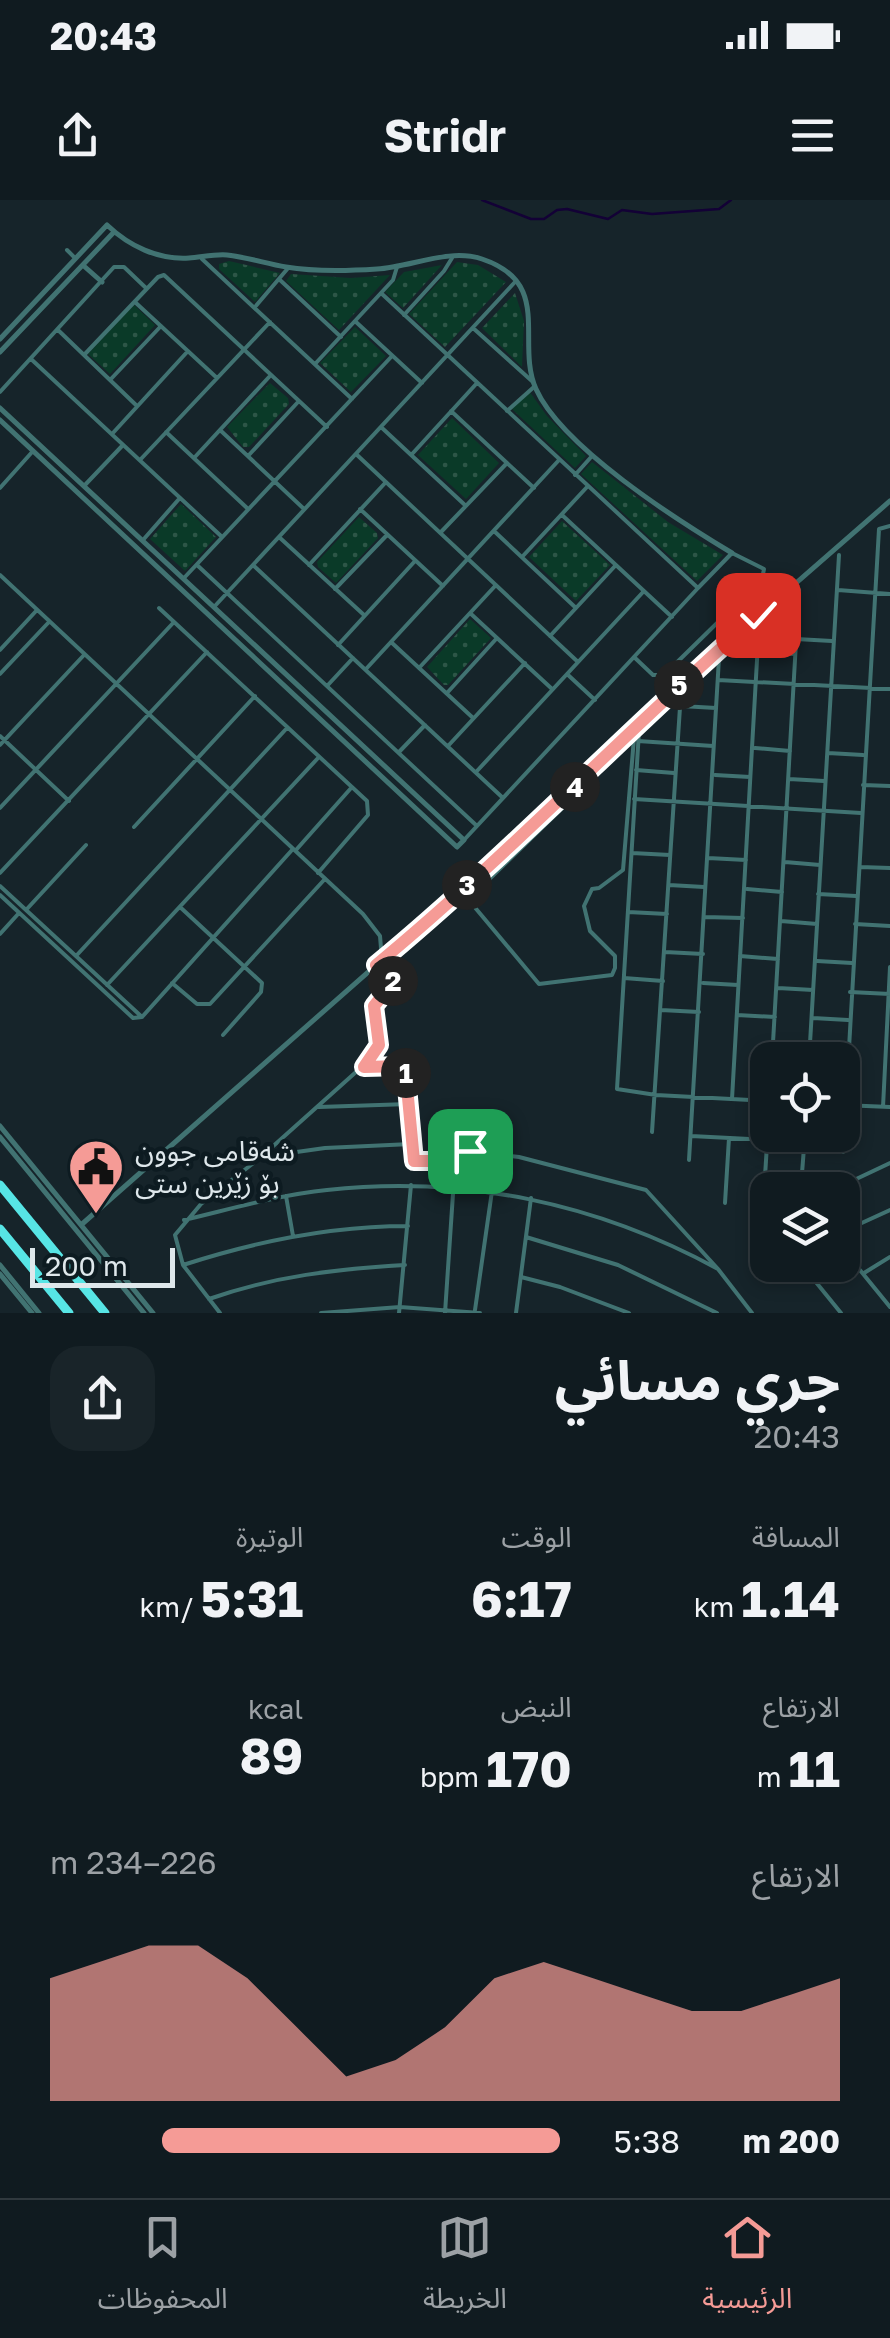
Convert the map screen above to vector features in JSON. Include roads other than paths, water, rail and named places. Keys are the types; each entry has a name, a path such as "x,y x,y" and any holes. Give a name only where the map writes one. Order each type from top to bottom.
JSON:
{"highway":[{"path":"0,1185 105,1313"},
{"path":"0,1229 69,1313"}],"street":[{"path":"0,339 107,225 132,244 159,255 224,254 289,268 346,271 453,257 491,262 516,282 530,313 528,354 534,384"},
{"path":"0,352 114,232"},
{"path":"67,250 75,258"},
{"path":"200,257 352,399"},
{"path":"404,315 453,257"},
{"path":"84,266 102,282"},
{"path":"0,392 114,267 122,266 147,289"},
{"path":"314,364 395,277 397,267"},
{"path":"255,308 289,268"},
{"path":"84,356 158,277 168,276 327,427"},
{"path":"280,280 340,337"},
{"path":"214,607 516,282"},
{"path":"380,293 698,588"},
{"path":"135,302 217,378"},
{"path":"18,319 25,326"},
{"path":"355,321 422,383"},
{"path":"140,460 270,322"},
{"path":"110,380 161,326"},
{"path":"473,328 534,384 558,420 643,496 764,572 762,579 664,675 653,675 634,657"},
{"path":"58,330 137,406"},
{"path":"112,434 188,352"},
{"path":"184,578 392,356"},
{"path":"31,359 222,537"},
{"path":"194,458 270,376"},
{"path":"412,454 478,383"},
{"path":"507,411 534,384"},
{"path":"248,456 298,402"},
{"path":"0,408 464,840"},
{"path":"451,412 534,488"},
{"path":"0,420 457,846 732,553"},
{"path":"382,427 466,506"},
{"path":"220,430 304,509"},
{"path":"166,432 249,509"},
{"path":"84,486 123,445"},
{"path":"0,488 33,451"},
{"path":"356,454 578,662"},
{"path":"575,475 594,454"},
{"path":"366,669 560,460"},
{"path":"440,533 507,463"},
{"path":"309,565 386,482"},
{"path":"522,557 588,486"},
{"path":"143,540 180,498"},
{"path":"82,1225 555,806 719,649 890,501"},
{"path":"100,514 107,507"},
{"path":"360,509 443,586"},
{"path":"562,514 672,617"},
{"path":"847,1042 879,530 890,526"},
{"path":"494,531 576,608"},
{"path":"336,589 386,535"},
{"path":"279,537 364,615"},
{"path":"811,1042 839,556"},
{"path":"338,645 415,561"},
{"path":"197,564 477,826"},
{"path":"550,636 616,564"},
{"path":"253,565 503,798"},
{"path":"0,575 376,928 382,944 379,963"},
{"path":"0,586 5,580"},
{"path":"420,668 496,585"},
{"path":"773,1042 799,590"},
{"path":"838,590 890,594"},
{"path":"476,772 644,592"},
{"path":"160,608 367,801 368,815 318,873"},
{"path":"0,650 37,610"},
{"path":"470,612 552,689"},
{"path":"0,674 49,621"},
{"path":"0,808 174,622"},
{"path":"732,1099 760,625"},
{"path":"232,636 238,629"},
{"path":"446,693 498,638"},
{"path":"796,640 834,641"},
{"path":"391,642 474,718"},
{"path":"0,873 207,652"},
{"path":"758,652 795,654"},
{"path":"69,801 2,741 84,654"},
{"path":"328,686 352,658"},
{"path":"689,1160 720,658"},
{"path":"448,746 525,663"},
{"path":"567,674 594,700"},
{"path":"718,680 890,689"},
{"path":"652,1132 680,692"},
{"path":"134,827 255,696"},
{"path":"680,706 716,708"},
{"path":"335,732 341,725"},
{"path":"398,752 425,725"},
{"path":"76,956 288,727"},
{"path":"639,732 618,1089 750,1100"},
{"path":"462,889 539,984 612,975 615,956 590,931 584,906 592,889 623,870 634,738 470,898"},
{"path":"638,741 714,746"},
{"path":"752,748 790,751"},
{"path":"828,753 865,755"},
{"path":"108,986 320,756"},
{"path":"636,770 674,772"},
{"path":"712,775 750,777"},
{"path":"788,779 826,782"},
{"path":"864,785 890,786"},
{"path":"0,896 134,1019 142,1017 352,787"},
{"path":"634,800 862,813"},
{"path":"26,910 86,846"},
{"path":"632,853 670,856"},
{"path":"708,858 746,860"},
{"path":"784,862 820,865"},
{"path":"859,866 890,868"},
{"path":"172,983 197,1004 206,1006 325,879"},
{"path":"668,884 706,887"},
{"path":"0,886 142,1017"},
{"path":"745,889 782,892"},
{"path":"818,894 856,896"},
{"path":"180,907 260,980 262,989 222,1035"},
{"path":"628,912 666,914"},
{"path":"0,934 20,913"},
{"path":"705,917 743,918"},
{"path":"780,921 816,924"},
{"path":"855,924 890,926"},
{"path":"664,952 703,954"},
{"path":"740,956 778,958"},
{"path":"814,960 852,963"},
{"path":"220,1313 183,1265 175,1235 184,1220 364,1067 379,1045 374,1006 393,982 379,963"},
{"path":"860,1106 887,1107 890,967"},
{"path":"624,978 663,981"},
{"path":"701,983 738,986"},
{"path":"777,988 813,990"},
{"path":"850,992 889,994"},
{"path":"661,1010 699,1012"},
{"path":"736,1014 774,1017"},
{"path":"812,1018 848,1020"},
{"path":"364,1067 405,1066 414,1161 456,1162"},
{"path":"315,1108 409,1104"},
{"path":"0,1126 153,1313"},
{"path":"691,1136 750,1139"},
{"path":"0,1137 144,1313"},
{"path":"725,1203 729,1138"},
{"path":"262,1157 325,1148 412,1144"},
{"path":"433,1161 475,1151 518,1156 646,1190 752,1313"},
{"path":"445,1311 456,1154"},
{"path":"860,1177 890,1163"},
{"path":"400,1310 411,1185"},
{"path":"184,1220 286,1196 358,1187 454,1187 531,1198 645,1233 718,1269"},
{"path":"321,1313 478,1313 492,1191"},
{"path":"286,1196 292,1236"},
{"path":"516,1313 531,1198"},
{"path":"860,1224 890,1210"},
{"path":"183,1265 292,1236 369,1226 408,1226"},
{"path":"526,1238 618,1265 717,1313"},
{"path":"864,1273 890,1257"},
{"path":"0,1265 36,1313"},
{"path":"209,1299 312,1272 405,1265"},
{"path":"860,1268 890,1308 883,1313"},
{"path":"0,1274 36,1313"},
{"path":"521,1277 629,1313"},
{"path":"816,1282 841,1313"}],"waterway":[{"path":"482,200 531,219 544,219 557,210 567,209 608,219 622,210 652,214 719,209 731,200"}],"place":[{"name":"شەقامی جوون بۆ زێرین ستی","path":"96,1216"}]}
